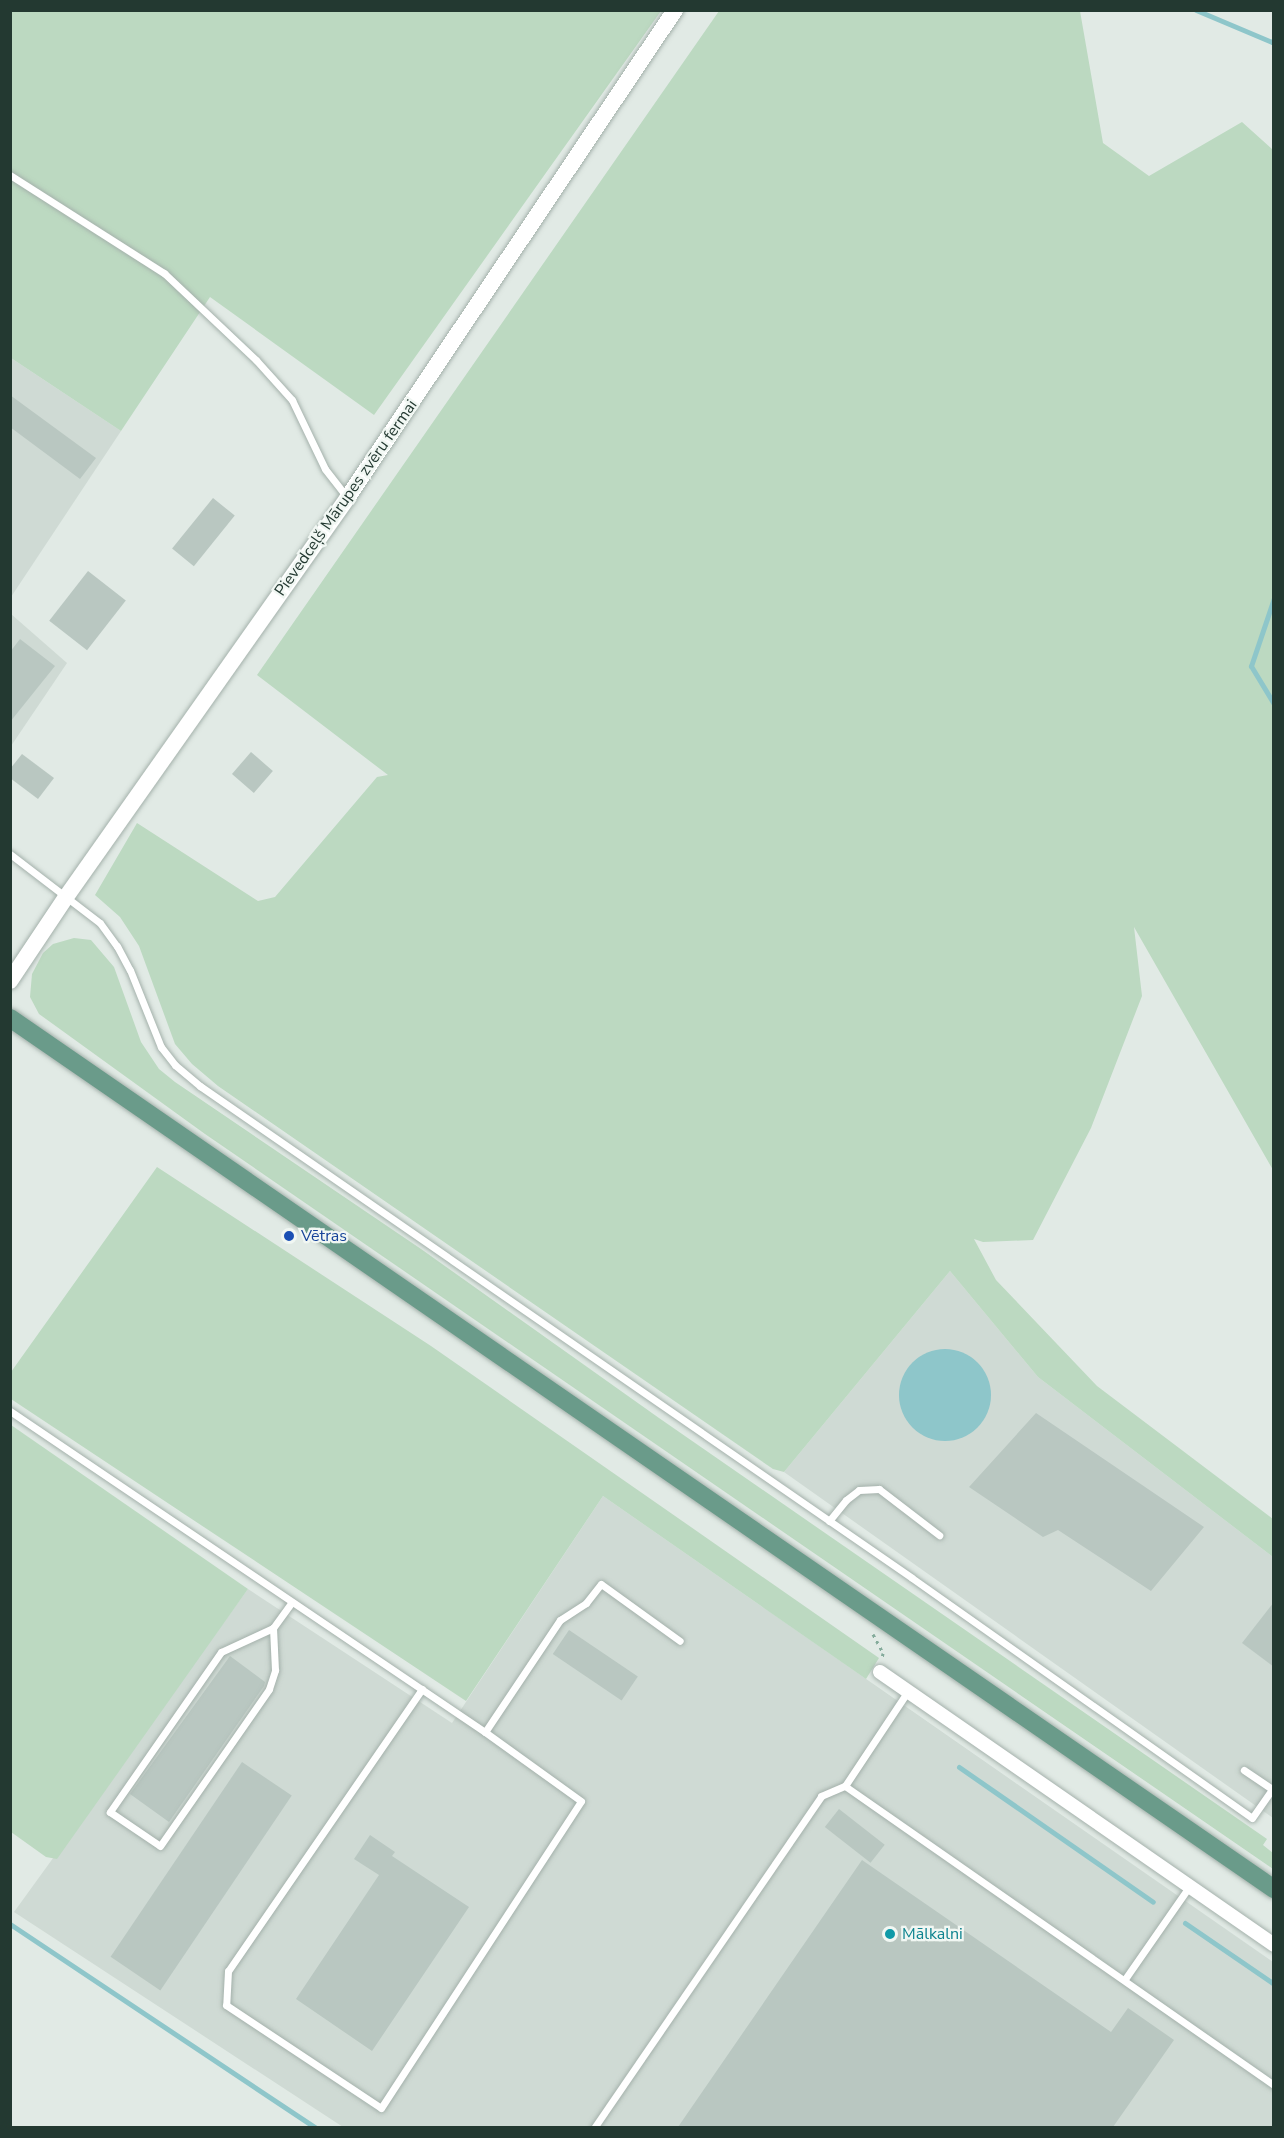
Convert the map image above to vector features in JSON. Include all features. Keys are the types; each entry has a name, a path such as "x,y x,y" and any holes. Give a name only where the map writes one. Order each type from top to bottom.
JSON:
{"main road":[{"path":"10,1018 1274,1889"}],"street":[{"name":"Pievedceļš Mārupes zvēru fermai","path":"10,981 66,897 348,498 675,10"},
{"path":"880,1672 1274,1945"}],"lane":[{"path":"10,175 164,273 256,360 292,400 325,469 348,498"},
{"path":"10,854 100,923 117,946 130,970 161,1047 175,1065 200,1086 829,1521 1252,1818 1272,1790 1244,1770"},
{"path":"10,1411 292,1602 422,1689 485,1732 581,1801 381,2108 226,2006 228,1971 422,1689"},
{"path":"829,1521 846,1500 859,1490 879,1489 939,1535"},
{"path":"485,1732 560,1620 586,1603 601,1584 680,1641"},
{"path":"273,1628 275,1670 269,1689 160,1846 110,1812 221,1652 273,1628 292,1602"},
{"path":"594,2127 821,1796 845,1786 908,1691"},
{"path":"845,1786 1274,2085"},
{"path":"1125,1979 1189,1887"}],"path":[{"path":"869,1628 883,1653 880,1672"}],"shaded area":[{"path":"11,358 121,431 11,597"},
{"path":"11,614 67,663 11,746"},
{"path":"950,1271 1038,1377 1273,1557 1273,1818 784,1472"},
{"path":"603,1496 1273,1962 1273,2127 343,2127 14,1912 248,1589 452,1723"}],"green space":[{"path":"10,11 661,11 374,415 210,297 121,431 11,358"},
{"path":"719,11 1080,11 1103,143 1149,176 1242,122 1273,150 1273,1170 1134,927 1142,996 1091,1128 1033,1240 983,1242 974,1239 996,1280 1097,1386 1273,1519 1273,1557 1038,1377 950,1271 784,1472 773,1469 218,1086 192,1064 175,1044 139,946 120,917 95,895 137,823 258,901 275,897 377,777 388,775 257,675"},
{"path":"74,938 91,940 114,967 141,1042 159,1069 175,1082 421,1249 659,1418 1267,1839 1263,1845 1273,1853 1273,1869 205,1134 39,1014 30,997 32,974 43,953 53,944"},
{"path":"157,1167 431,1346 879,1658 866,1679 603,1496 466,1701 11,1399 11,1372"},
{"path":"11,1425 248,1589 57,1859 46,1857 11,1832"}],"water":[{"path":"945,1349 963,1353 977,1363 987,1377 991,1395 987,1413 977,1427 963,1437 945,1441 927,1437 913,1427 903,1413 899,1395 903,1377 913,1363 927,1353"}],"building":[{"path":"10,395 96,458 80,479 10,427"},
{"path":"213,498 235,516 194,566 172,549"},
{"path":"88,571 126,601 87,650 49,621"},
{"path":"20,639 55,666 10,722 10,652"},
{"path":"251,752 273,771 254,793 232,774"},
{"path":"22,754 54,778 38,799 10,778 10,769"},
{"path":"1036,1413 1204,1527 1151,1591 1058,1530 1043,1537 969,1487"},
{"path":"1274,1602 1274,1667 1242,1643"},
{"path":"569,1630 638,1676 622,1700 553,1654"},
{"path":"230,1656 265,1682 264,1686 169,1822 130,1794"},
{"path":"242,1762 292,1796 160,1990 111,1957"},
{"path":"839,1809 885,1845 871,1863 825,1827"},
{"path":"370,1835 395,1852 392,1856 469,1907 372,2051 296,1999 379,1875 354,1859"},
{"name":"Mālkalni","path":"862,1860 1111,2032 1128,2008 1174,2040 1113,2127 678,2127"}],"waterway":[{"path":"1196,10 1274,43"},
{"path":"1274,598 1251,666 1274,704"},
{"path":"959,1767 1153,1902"},
{"path":"1185,1923 1274,1984"},
{"path":"10,1924 316,2128"}],"place":[{"name":"Vētras","path":"289,1236"},
{"name":"Mālkalni","path":"890,1934"}]}
